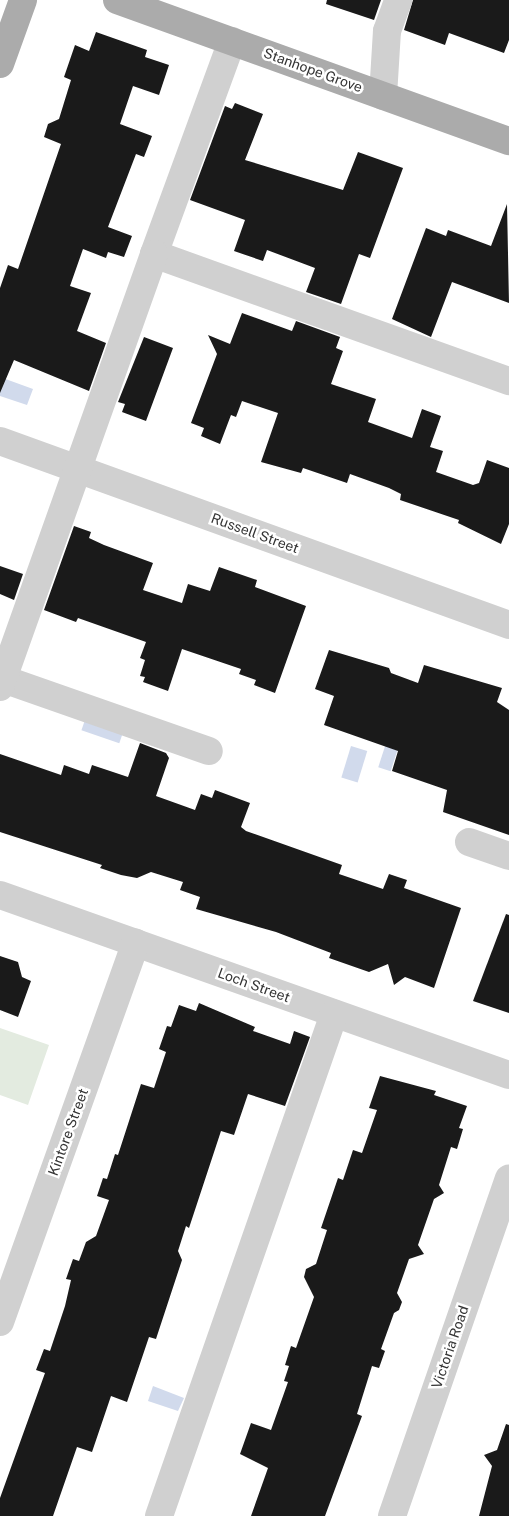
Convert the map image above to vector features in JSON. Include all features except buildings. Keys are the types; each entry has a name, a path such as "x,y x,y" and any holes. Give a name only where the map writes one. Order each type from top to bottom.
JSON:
{"main road":[{"path":"0,64 23,0"},
{"name":"Stanhope Grove","path":"117,0 509,140"}],"street":[{"path":"383,96 387,30 398,0"},
{"path":"208,751 1,683 232,41"},
{"path":"154,254 509,381"},
{"name":"Russell Street","path":"0,441 509,625"},
{"path":"470,842 509,856"},
{"name":"Loch Street","path":"0,895 509,1075"},
{"name":"Kintore Street","path":"0,1322 136,943"},
{"path":"158,1516 334,1014"},
{"name":"Victoria Road","path":"392,1516 509,1179"}],"shaded area":[{"path":"0,1028 49,1045 28,1105 0,1095"}],"water":[{"path":"0,377 33,389 27,405 0,396"},
{"path":"86,717 124,730 119,743 81,730"},
{"path":"390,731 402,735 391,771 378,767"},
{"path":"351,746 367,751 358,783 341,778"},
{"path":"153,1386 184,1398 178,1411 148,1401"}]}
